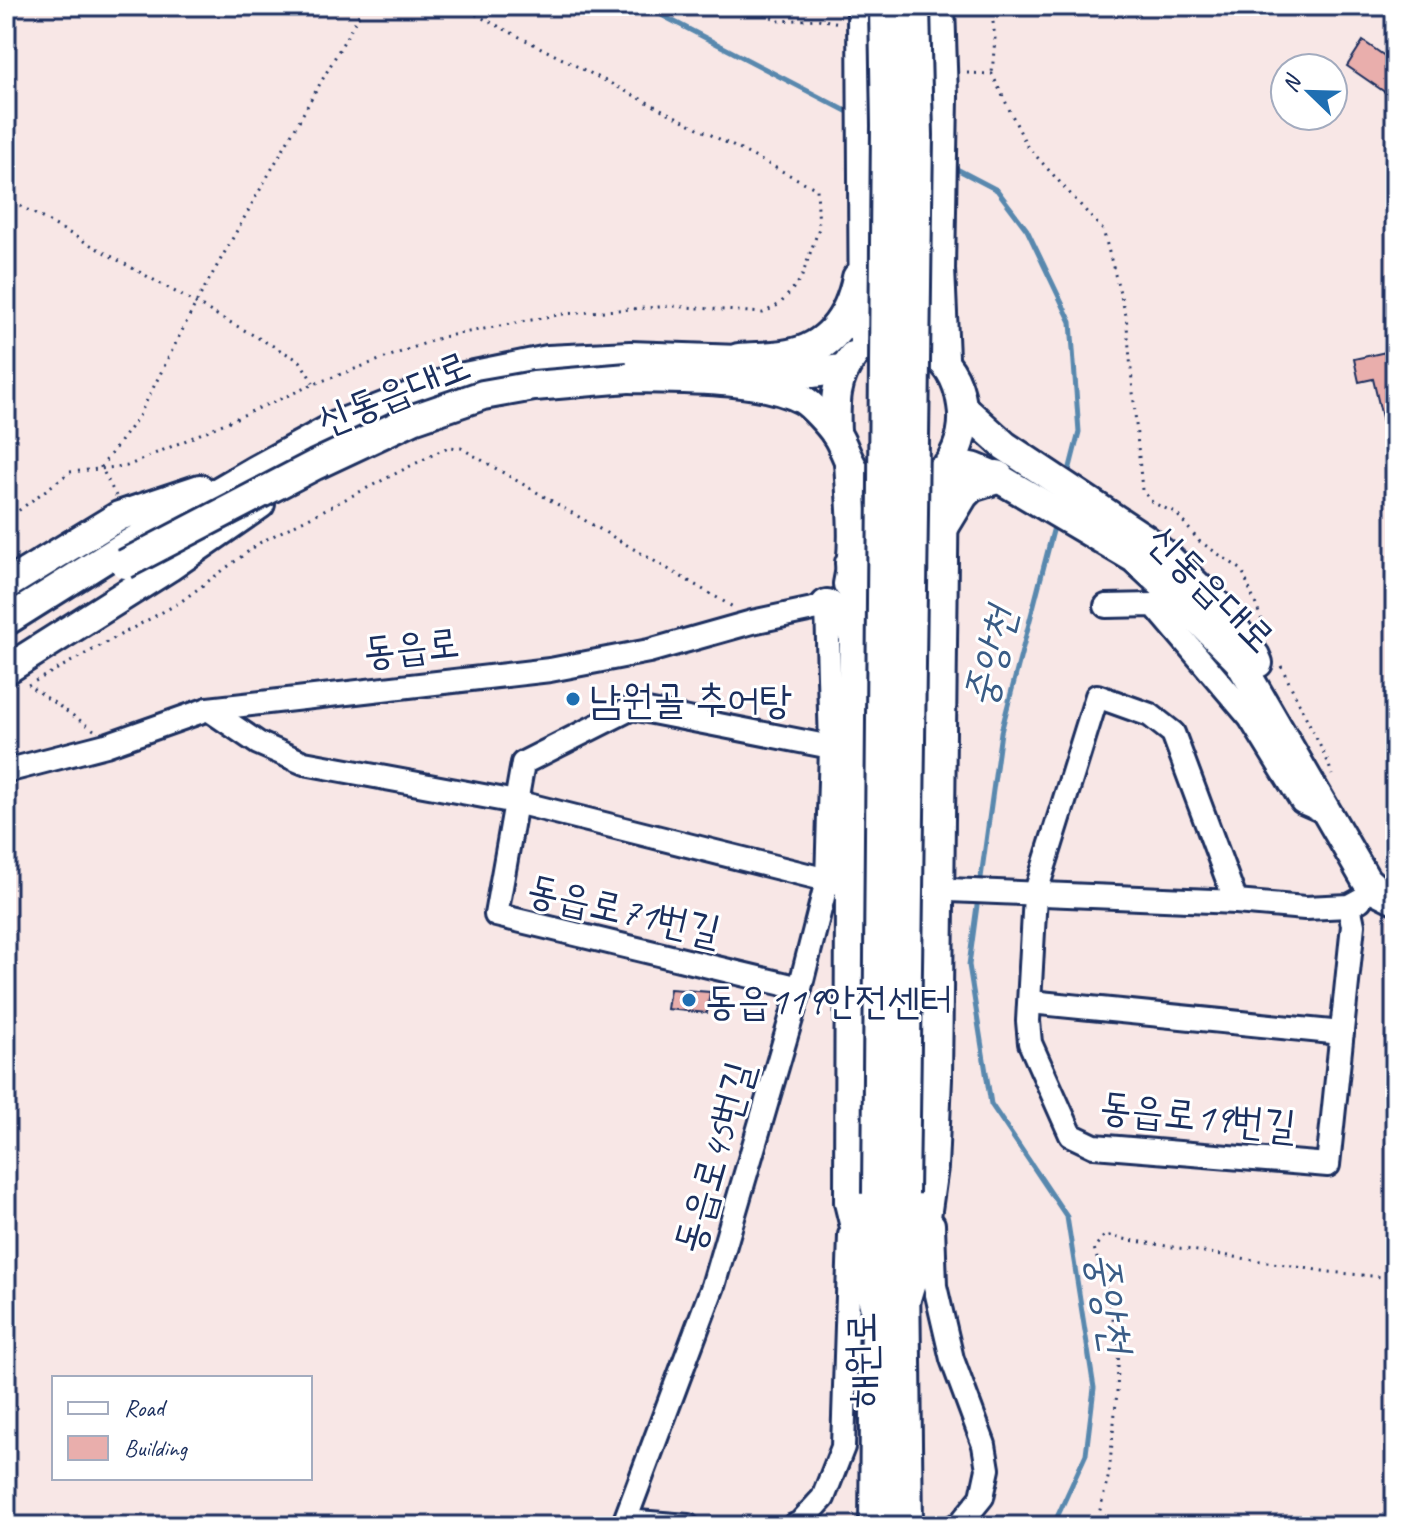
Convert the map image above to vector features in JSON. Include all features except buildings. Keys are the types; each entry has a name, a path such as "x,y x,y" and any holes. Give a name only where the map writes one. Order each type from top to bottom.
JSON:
{"highway":[{"path":"877,1196 888,126 886,6"},
{"path":"877,1196 916,135 913,6"},
{"path":"938,6 941,97 938,269 942,358"},
{"path":"854,15 866,54 866,345"},
{"path":"739,360 789,356 817,348 841,325 856,292 867,236"},
{"path":"890,1309 920,1245 931,1167 944,889 942,527 946,467"},
{"path":"942,527 971,485 997,477"},
{"path":"852,563 846,614 839,883 890,1309"},
{"name":"해원로","path":"877,1196 890,1309 906,1526"},
{"name":"해원로","path":"876,1526 890,1309"}],"main road":[{"path":"897,336 924,345 942,358 959,388 963,408 959,445 946,467 927,486 894,491 861,478 836,434 835,410 842,369 866,345 897,336"},
{"name":"신동읍대로","path":"6,621 122,548 340,424 455,379 548,360 630,356 739,360 789,372 842,369"},
{"name":"신동읍대로","path":"6,640 125,564 315,465 413,419 483,395 534,386 628,378 701,380 774,388 805,400 836,434"},
{"name":"신동읍대로","path":"963,408 1005,446 1140,549"},
{"path":"849,461 852,563"},
{"path":"6,670 169,567 315,465"},
{"name":"신동읍대로","path":"946,467 975,468 1140,549 1166,556 1220,608 1255,656 1294,753 1327,813"},
{"path":"6,585 119,516 254,471"},
{"path":"846,614 863,594 884,510 894,491"},
{"path":"1327,813 1366,880 1386,894"}],"street":[{"path":"1106,606 1154,605 1250,718 1302,802 1327,813"},
{"name":"동읍로","path":"6,771 106,745 208,709 550,670 649,651 752,622 846,614"},
{"name":"동읍로45번길","path":"624,1524 713,1286 800,988 839,883 831,747 846,614"},
{"name":"동읍로19번길","path":"1236,902 1173,733 1150,715 1097,696 1030,894 1030,1043 1071,1135 1094,1146 1328,1165 1353,925 1349,906"},
{"name":"동읍로71번길","path":"800,988 496,915 523,763 632,708 831,747"},
{"name":"동읍로71번길","path":"208,709 258,743 304,763 516,802 839,883 1030,894"},
{"path":"1030,894 1236,902 1305,908 1349,906 1386,894"},
{"path":"1030,1002 1342,1033"},
{"path":"931,1167 935,1286 952,1359 984,1445 988,1469 982,1497 955,1526"},
{"path":"793,1526 800,1523 823,1498 843,1447 877,1196"},
{"path":"624,1524 688,1526"}],"path":[{"path":"101,467 139,416 196,303 364,6"},
{"path":"6,520 70,472 127,466 314,384 442,337 563,314 672,306 763,313 780,304 801,279 819,228 817,189 459,6"},
{"path":"750,6 779,21 854,15"},
{"path":"991,6 995,38 992,74 1027,146 1103,230 1126,315 1142,490"},
{"path":"967,73 992,74"},
{"path":"6,198 300,361 314,384"},
{"path":"106,745 95,731 28,685 179,603 261,542 448,447 461,448 735,608 752,622"},
{"path":"101,467 117,499"},
{"path":"1096,1526 1109,1474 1119,1345 1094,1248 1105,1235 1329,1272 1382,1277 1395,1273"},
{"path":"1384,1526 1391,1494 1395,1431"}],"waterway":[{"name":"중앙천","path":"644,6 854,115"},
{"name":"중앙천","path":"951,166 997,190 1027,230 1071,322 1079,432 1068,475"},
{"name":"중앙천","path":"980,885 1001,732 1055,523"},
{"name":"중앙천","path":"978,898 969,965 991,1104 1067,1217 1094,1388 1086,1454 1053,1526"}],"place":[{"name":"남원골 추어탕","path":"573,699"},
{"name":"동읍119안전센터","path":"689,1000"}]}
